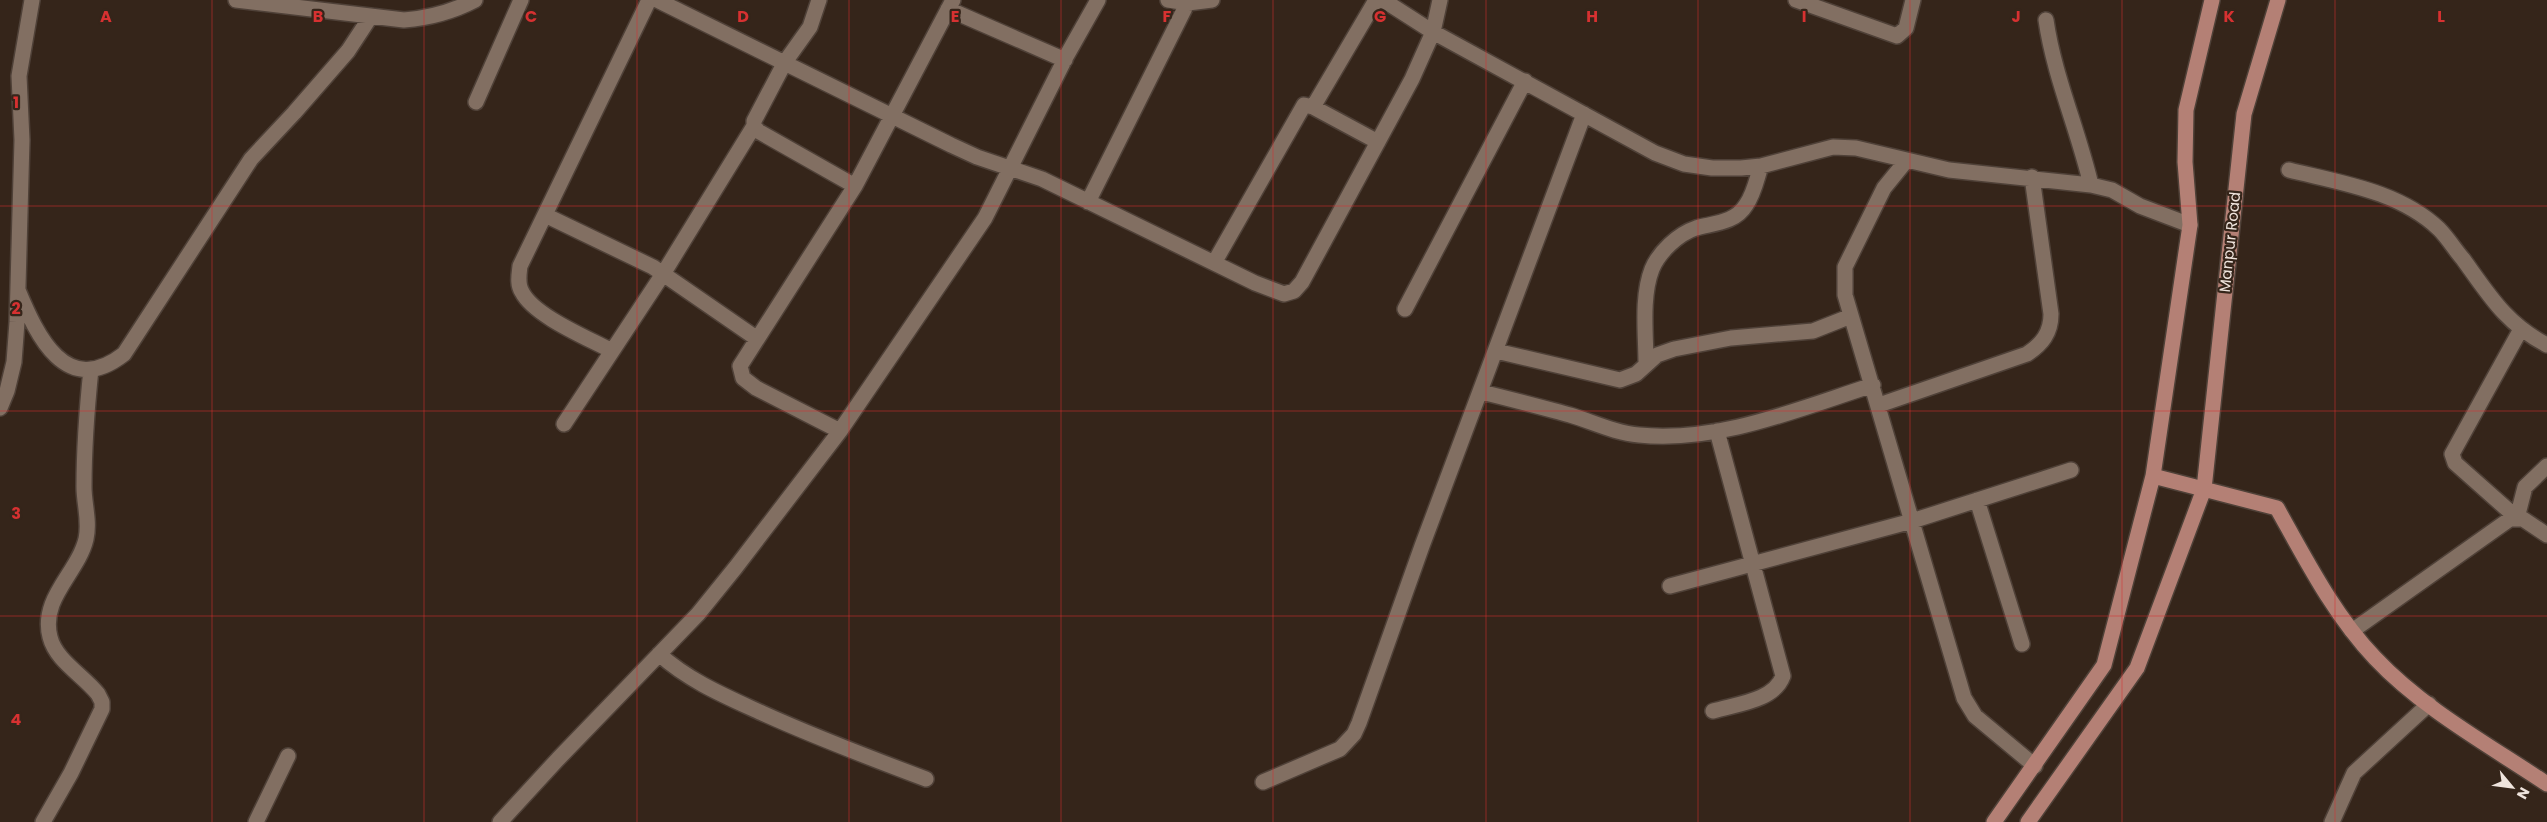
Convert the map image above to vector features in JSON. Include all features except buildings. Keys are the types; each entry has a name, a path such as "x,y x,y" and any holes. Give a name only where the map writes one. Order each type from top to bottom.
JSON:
{"main road":[{"path":"1994,822 2104,665 2153,476 2190,226 2184,162 2186,110 2212,0"},
{"name":"Manpur Road","path":"2028,822 2137,668 2204,489 2244,114 2278,0"},
{"path":"2153,476 2277,508 2321,585 2352,631 2376,659 2429,704 2547,784"}],"street":[{"path":"0,408 7,392 14,362 22,140 19,76 32,0"},
{"path":"236,0 404,20 423,18 452,10 474,0"},
{"path":"476,102 521,0"},
{"path":"612,351 552,320 522,293 518,280 520,266 649,0"},
{"path":"657,0 977,157 1012,168 1088,202 1271,290 1284,294 1294,291 1312,268 1412,79 1433,32 1440,0"},
{"path":"564,424 663,274 754,126 754,121 785,62 810,27 820,0"},
{"path":"500,822 698,614 840,431 975,234 1012,168 1064,60 1098,0"},
{"path":"1168,0 1189,2 1212,0"},
{"path":"1313,107 1376,0"},
{"path":"1383,0 1433,32 1655,153 1684,164 1712,168 1761,166 1833,147 1856,148 1949,170 2032,177 2091,185 2112,190 2140,206 2190,226"},
{"path":"1796,0 1897,36 1906,28 1914,0"},
{"path":"1088,202 1189,2"},
{"path":"840,431 756,388 743,378 740,366 854,186 950,4 1064,60"},
{"path":"18,290 33,325 49,350 60,360 91,369 101,368 114,362 132,347 168,285 251,159 348,51 371,16"},
{"path":"2046,20 2050,49 2084,153 2091,185"},
{"path":"1405,310 1525,81"},
{"path":"1214,263 1304,105 1313,107 1378,142"},
{"path":"1263,782 1340,749 1354,734 1365,708 1422,546 1584,114"},
{"path":"754,126 758,131 854,186"},
{"path":"1906,161 1884,188 1845,267 1844,288 1967,704 1975,716 2035,766"},
{"path":"1646,364 1649,285 1652,270 1658,259 1668,246 1693,229 1724,222 1738,214 1747,205 1761,166"},
{"path":"2289,170 2369,190 2391,198 2426,218 2441,231 2506,318 2547,345"},
{"path":"1879,405 2026,354 2039,345 2048,334 2051,314 2032,177"},
{"path":"544,215 639,259 663,274 698,301 756,338"},
{"path":"1496,351 1620,380 1636,374 1657,355 1674,349 1730,338 1813,331 1851,316"},
{"path":"2521,329 2452,454 2455,463 2517,518 2547,535"},
{"path":"43,822 71,773 102,709 102,702 98,694 54,648 49,635 52,604 77,561 87,531 84,450 91,369"},
{"path":"1481,392 1637,435 1684,435 1717,431 1764,419 1873,385"},
{"path":"1713,711 1766,695 1780,683 1783,676 1717,431"},
{"path":"2517,518 2525,488 2547,466"},
{"path":"1670,586 1912,521 2071,470"},
{"path":"1977,500 2022,644"},
{"path":"2352,631 2505,522 2517,518"},
{"path":"658,654 683,674 721,695 830,743 926,779"},
{"path":"2337,820 2354,773 2429,704"},
{"path":"256,822 288,756"}]}
